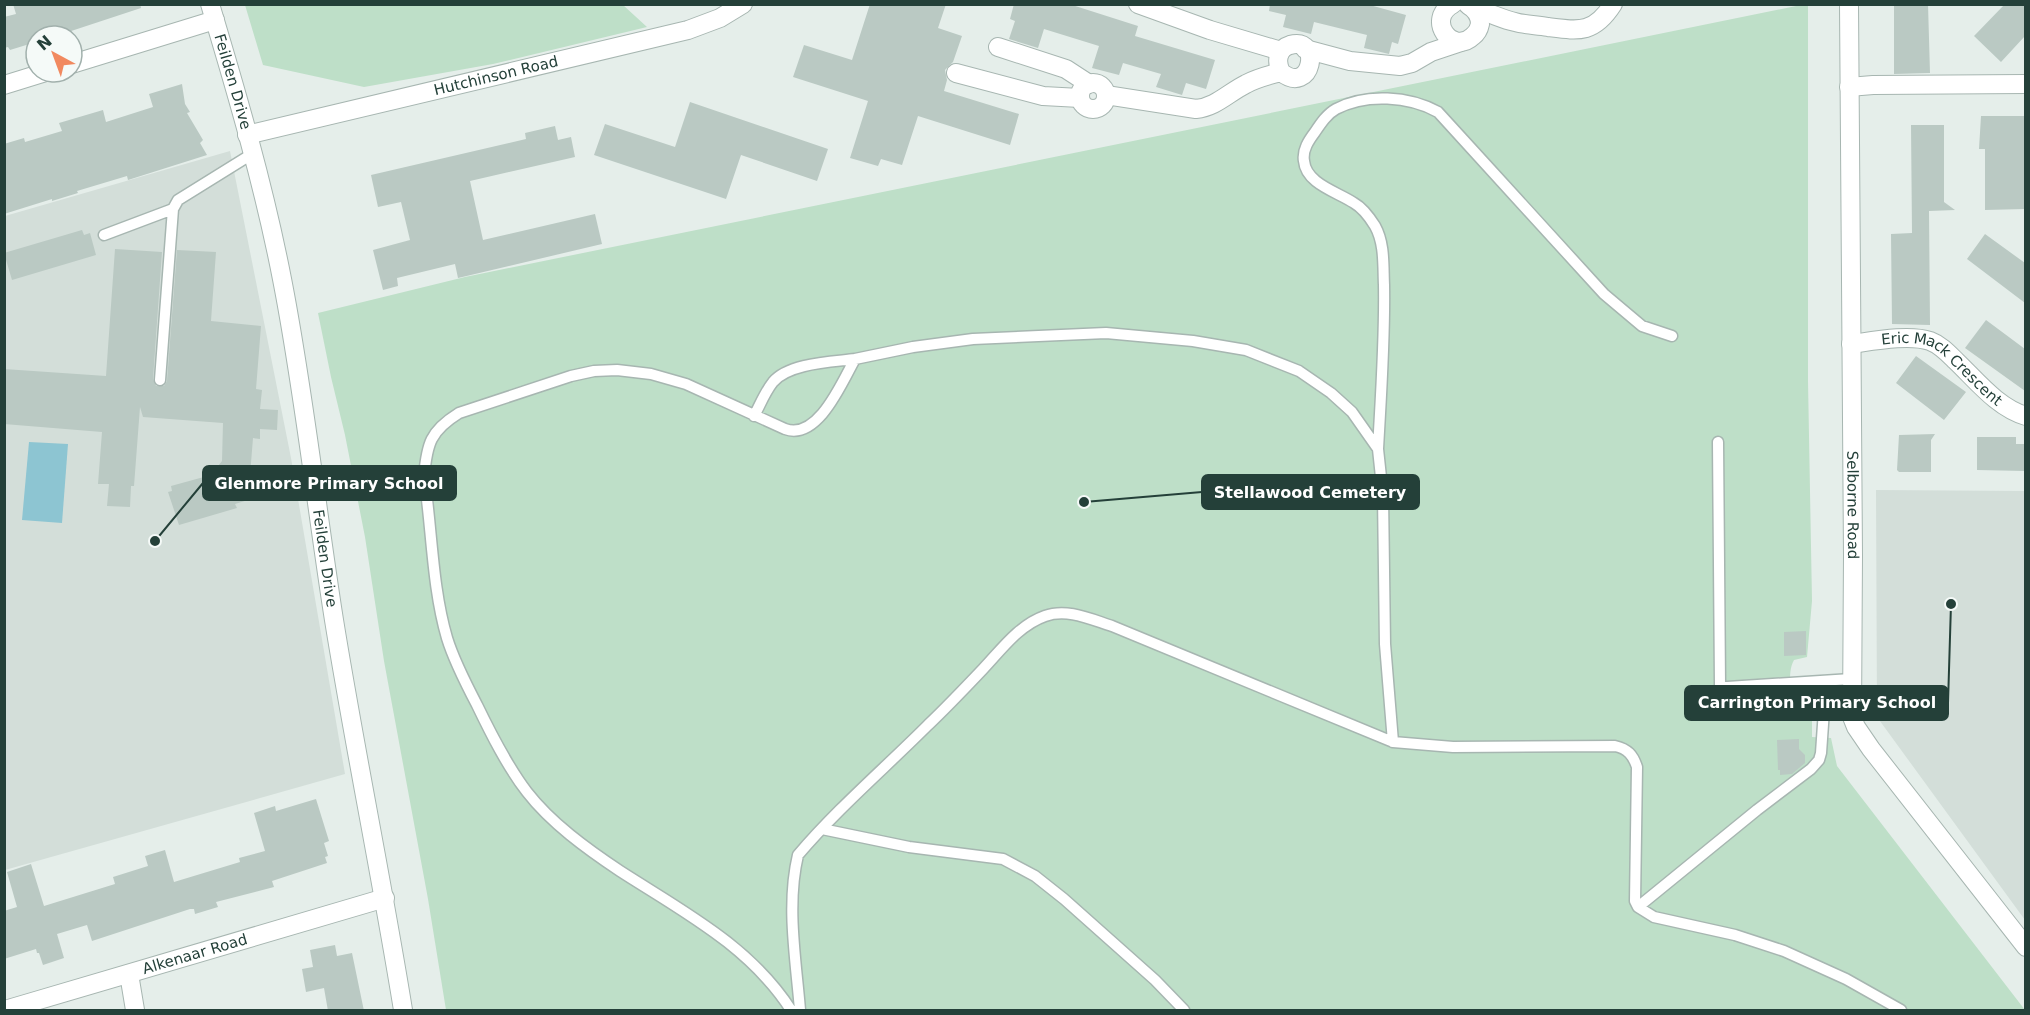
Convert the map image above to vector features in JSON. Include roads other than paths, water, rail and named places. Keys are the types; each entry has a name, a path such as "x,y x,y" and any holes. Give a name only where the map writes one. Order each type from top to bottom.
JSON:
{"street":[{"name":"Hutchinson Road","path":"247,135 688,30 720,18 743,4"},
{"path":"1138,4 1210,30 1280,60 1291,78 1350,61"},
{"path":"1431,52 1441,26 1442,15 1459,6 1489,12 1514,22 1575,31 1598,22 1613,4"},
{"name":"Selborne Road","path":"1849,4 1852,717 1862,735 2025,947"},
{"path":"1441,26 1446,36 1456,41 1466,40 1476,34 1480,24 1478,13 1459,6"},
{"name":"Feilden Drive","path":"212,12 270,224 292,334 347,698 385,898 403,1011"},
{"path":"84,60 212,12"},
{"path":"998,47 1066,69 1084,91 1086,107 1098,109 1106,101 1106,95 1196,109 1213,105 1247,83 1280,60 1285,47 1295,44 1305,49 1350,61 1401,66 1412,63 1431,52 1514,22"},
{"path":"1302,76 1311,63 1309,53 1305,49"},
{"path":"956,73 1043,96 1084,91"},
{"path":"4,85 24,79"},
{"path":"1849,87 2025,84"},
{"name":"Eric Mack Crescent","path":"1851,344 1909,339 1932,342 1948,353 2008,409 2025,416"},
{"name":"Alkenaar Road","path":"5,1011 385,898"},
{"path":"129,974 135,1011"}],"lane":[{"path":"1393,742 1385,644 1383,496 1378,449 1384,310 1382,243 1376,226 1365,212 1356,204 1312,179 1305,169 1304,151 1313,134 1324,119 1341,107 1360,101 1403,99 1425,104 1438,111 1604,294 1642,326 1672,336"},
{"path":"160,380 173,209 178,200 252,154"},
{"path":"104,235 173,209"},
{"path":"754,416 773,382 786,373 811,365 973,339 1106,333 1193,341 1246,350 1299,371 1331,393 1352,412 1378,449"},
{"path":"791,1011 773,985 738,950 686,912 588,848 554,821 527,792 482,715 447,638 424,476 429,445 442,424 459,413 571,376 594,371 618,370 651,374 686,384 790,431 808,428 821,416 855,359"},
{"path":"1718,442 1720,685 1727,687 1851,680"},
{"path":"800,1011 792,896 798,855 929,725 1010,640 1027,625 1044,616 1058,613 1076,615 1112,626 1393,742 1453,747 1616,746 1624,748 1634,758 1637,767 1635,901 1638,908 1654,917 1735,935 1784,951 1846,979 1901,1011"},
{"path":"1638,908 1811,769 1819,760 1821,753 1824,710 1832,703 1851,700"},
{"path":"822,829 909,847 1003,859 1035,876 1064,899 1155,980 1184,1011"}],"water":[{"path":"29,442 68,444 62,523 22,520"}],"place":[{"name":"Stellawood Cemetery","path":"1084,502"},
{"name":"Glenmore Primary School","path":"155,541"},
{"name":"Carrington Primary School","path":"1951,604"}]}
